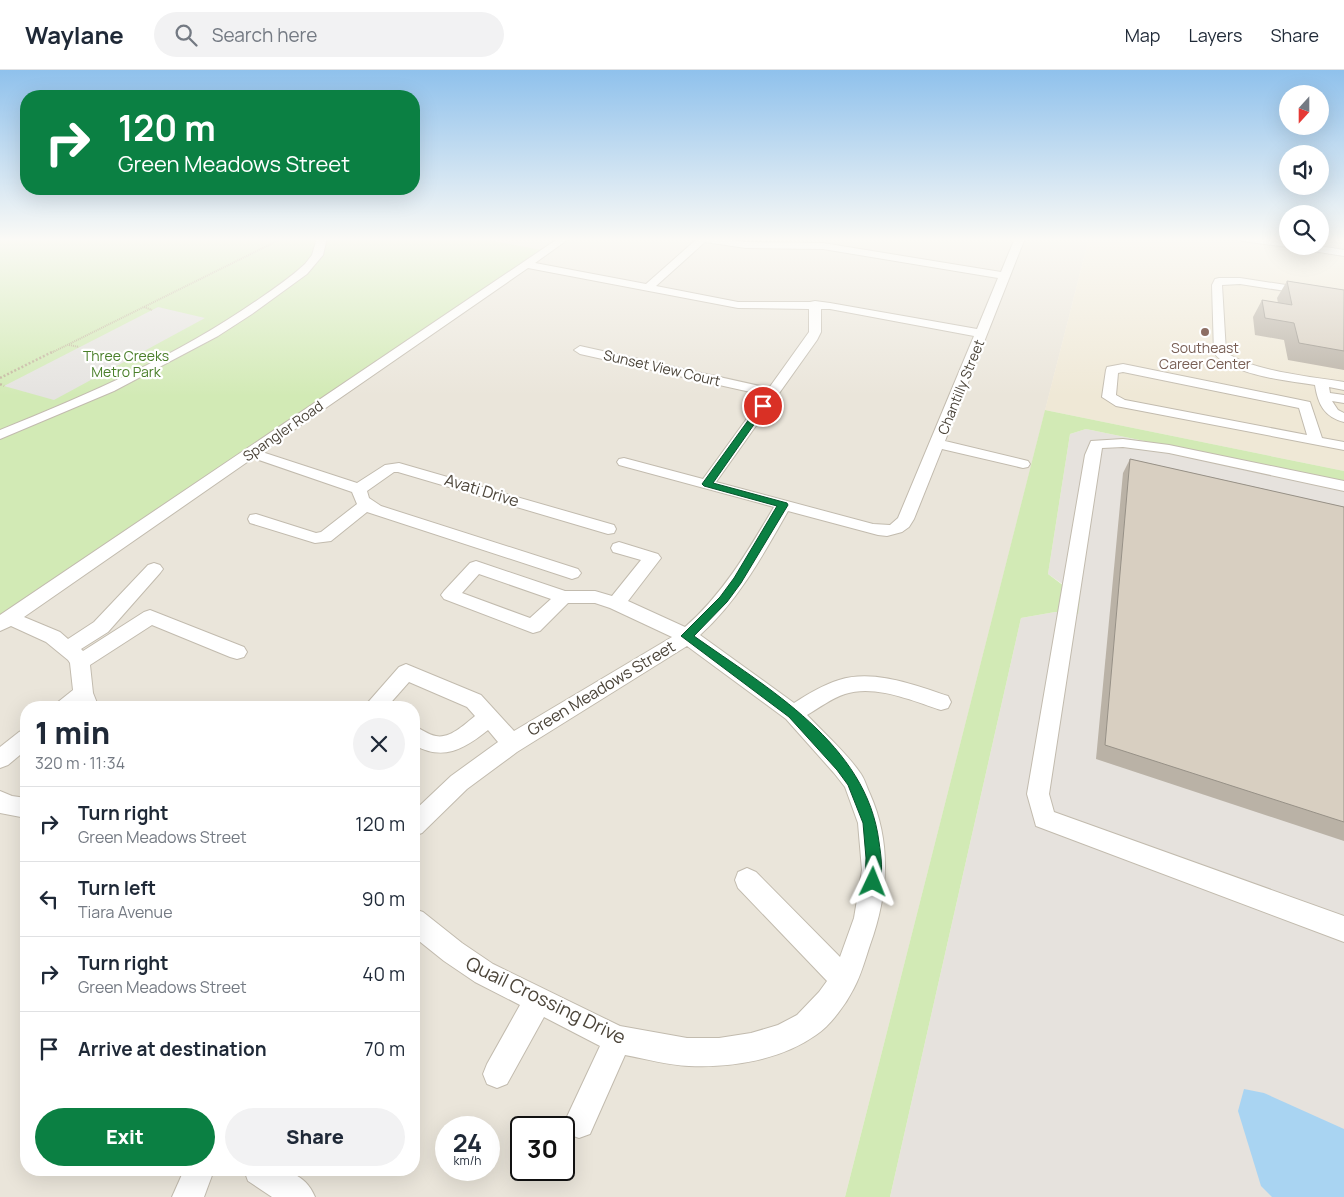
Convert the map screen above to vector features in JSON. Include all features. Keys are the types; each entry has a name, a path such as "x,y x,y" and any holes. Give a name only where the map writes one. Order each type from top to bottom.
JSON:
{"street":[{"path":"0,435 130,379 207,339 278,291"},
{"name":"Spangler Road","path":"5,621 488,291"},
{"path":"662,291 738,305 815,304 847,308 982,334"},
{"name":"Chantilly Street","path":"783,505 873,529 892,530 902,526 938,444 1000,291"},
{"path":"1217,291 1220,352 1224,358 1248,368 1344,386"},
{"path":"1302,291 1344,297"},
{"path":"707,484 815,332 815,304"},
{"name":"Sunset View Court","path":"580,350 773,393"},
{"path":"1316,441 1306,405 1123,368 1112,370 1109,397 1121,404 1316,441 1344,446"},
{"path":"1321,381 1326,404 1337,417 1344,418"},
{"path":"1324,396 1344,400"},
{"path":"1344,486 1169,449 1123,443 1096,444 1092,455 1038,794 1044,819 1344,929"},
{"path":"938,444 1023,464"},
{"path":"251,453 362,497 393,516 572,573"},
{"path":"624,462 783,505"},
{"name":"Avati Drive","path":"256,519 315,538 325,536 390,468 399,467 608,529"},
{"name":"Green Meadows Street","path":"420,819 433,805 472,772 512,743 687,636 724,599 738,580 783,505"},
{"path":"616,603 652,558 619,548"},
{"name":"Quail Crossing Drive","path":"420,925 453,952 484,973 618,1040 687,1052 719,1052 751,1047 782,1038 807,1024 829,1002 844,980 859,942 871,895 874,870 870,823 854,782 827,748 793,713 687,636 616,603 595,597 564,597 476,567 450,595 534,626 564,597"},
{"path":"74,655 116,613 154,569"},
{"path":"74,655 150,617 237,652"},
{"path":"5,621 54,637 74,655 86,700"},
{"path":"379,701 406,672 474,700 512,743"},
{"path":"793,713 842,687 862,685 889,687 941,702"},
{"path":"420,738 435,745 449,742 463,736 489,717"},
{"path":"0,759 20,743"},
{"path":"0,801 8,806 20,807"},
{"path":"747,880 844,980"},
{"path":"497,1074 538,1000"},
{"path":"580,1123 618,1040"},
{"path":"188,1197 197,1176"},
{"path":"268,1176 300,1197"}],"path":[{"path":"0,378 176,291"},
{"path":"143,307 152,310"},
{"path":"68,345 79,347"},
{"path":"0,384 4,386"}],"shaded area":[{"path":"482,291 1076,291 845,1197 0,1197 0,616"},
{"name":"Southeast Career Center","path":"1076,291 1344,291 1344,471 1045,410"},
{"path":"158,307 205,318 54,400 4,386"},
{"path":"1086,429 1344,482 1344,1197 890,1197 1021,618 1055,612 1078,614 1074,592 1048,574 1070,434"}],"green space":[{"name":"Three Creeks Metro Park","path":"0,291 481,291 0,616"},
{"path":"1045,410 1344,471 1344,482 1086,429 1070,434 1048,574 1080,598 1078,614 1055,612 1021,618 890,1197 845,1197"}],"water":[{"path":"1244,1089 1264,1093 1344,1129 1344,1197 1272,1197 1261,1186 1238,1111"}],"building":[{"path":"1289,291 1344,291 1344,351 1299,343 1294,323 1265,318 1262,300 1292,305"},
{"path":"1130,459 1344,507 1344,822 1105,745"}],"place":[{"name":"Southeast Career Center","path":"1205,332"}],"route":[{"path":"763,406 707,484 783,505 738,580 724,599 687,636 793,713 842,766 854,782 870,823 874,858 873,882"}]}
